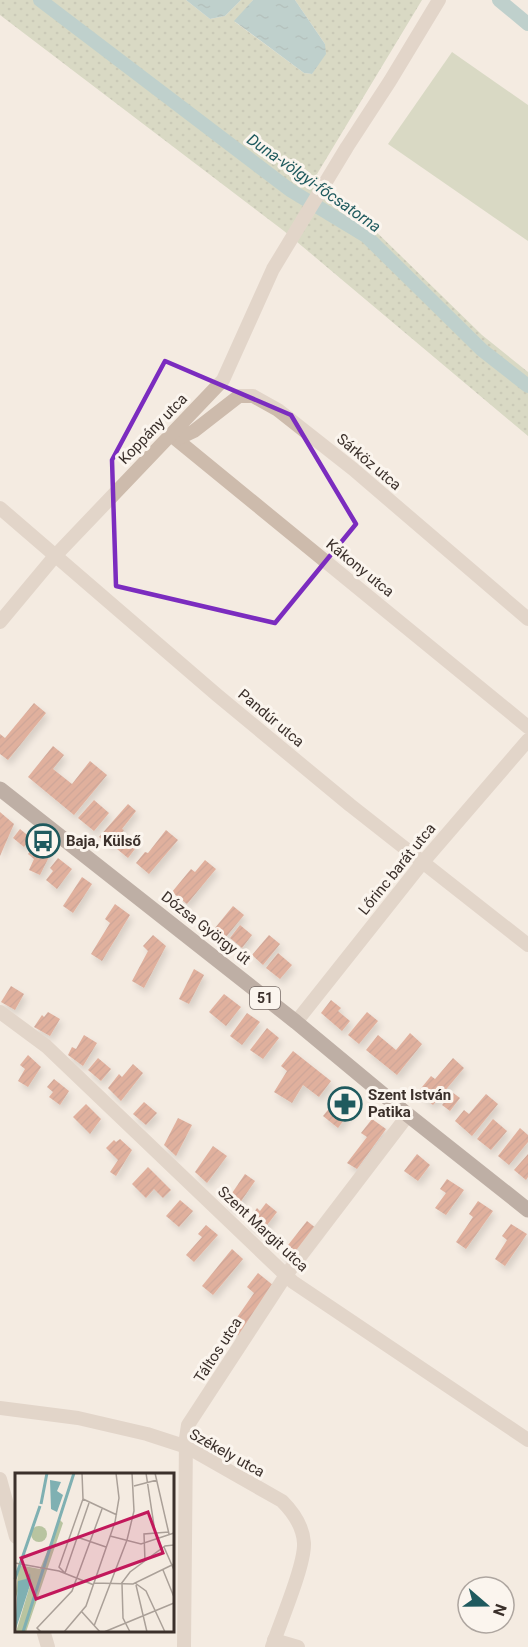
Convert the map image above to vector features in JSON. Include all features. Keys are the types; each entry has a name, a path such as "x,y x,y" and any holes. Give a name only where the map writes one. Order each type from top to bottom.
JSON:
{"main road":[{"name":"Dózsa György út","path":"0,789 296,1022 528,1210"}],"street":[{"name":"Koppány utca","path":"0,622 56,556 174,437 223,380 273,269 346,147 390,81 439,0"},
{"name":"Sárköz utca","path":"174,437 194,431 239,396 247,395 260,399 278,410 353,469 528,620"},
{"name":"Kákony utca","path":"174,437 528,728"},
{"name":"Pandúr utca","path":"0,508 323,783 528,945"},
{"name":"Lőrinc barát utca","path":"296,1022 423,862 528,740"},
{"name":"Szent Margit utca","path":"0,1012 46,1046 293,1282 528,1440"},
{"name":"Táltos utca","path":"184,1647 188,1425 286,1275 408,1115"},
{"name":"Székely utca","path":"0,1408 78,1418 147,1434 187,1447 282,1501 294,1514 304,1542 303,1554 273,1644"},
{"path":"0,1479 15,1533"},
{"path":"44,1632 48,1647"},
{"path":"273,1644 298,1647"}],"highlighted area":[{"path":"165,361 291,415 356,524 275,623 116,586 112,460"}],"green space":[{"path":"0,0 186,0 210,19 225,16 241,0 253,0 235,22 304,73 312,74 325,44 295,0 422,0 317,174 482,335 528,372 528,436 284,231 0,15"},
{"path":"452,52 528,105 528,241 388,144"}],"water":[{"path":"186,0 241,0 225,16 210,19"},
{"path":"253,0 295,0 325,44 326,54 312,74 304,73 234,21"}],"building":[{"path":"34,703 46,713 8,760 0,754 0,734 5,738"},
{"path":"53,746 64,755 53,769 72,784 90,761 107,775 74,815 28,777"},
{"path":"94,800 109,813 94,831 78,818"},
{"path":"128,804 136,811 111,846 99,837"},
{"path":"0,812 14,824 0,856"},
{"path":"20,829 31,838 24,847 13,838"},
{"path":"166,830 178,840 149,874 136,863 145,852 148,853"},
{"path":"127,836 138,845 128,858 117,849"},
{"path":"37,843 51,853 40,875 29,870 34,859 28,854"},
{"path":"58,858 72,869 57,889 46,880 53,871 50,868"},
{"path":"205,860 216,869 187,904 172,892 191,869 195,872"},
{"path":"82,877 92,884 73,913 63,906"},
{"path":"115,904 130,915 102,961 91,954 110,923 105,919"},
{"path":"233,906 244,915 226,937 215,928"},
{"path":"240,925 252,935 242,948 230,938"},
{"path":"153,935 166,946 144,988 132,981 148,951 143,946"},
{"path":"269,935 280,944 263,965 252,955"},
{"path":"278,953 292,965 280,979 266,968"},
{"path":"194,969 204,975 189,1004 179,999"},
{"path":"11,986 24,994 15,1010 1,1002"},
{"path":"224,994 241,1007 226,1026 209,1012"},
{"path":"331,1000 341,1008 338,1011 350,1021 342,1031 321,1013"},
{"path":"48,1012 60,1019 50,1036 34,1027 42,1015 44,1017"},
{"path":"367,1012 378,1021 359,1044 348,1035"},
{"path":"247,1013 260,1022 242,1045 230,1036"},
{"path":"267,1028 279,1038 263,1059 250,1050"},
{"path":"410,1033 422,1044 397,1075 366,1050 378,1035 396,1050"},
{"path":"84,1035 97,1043 83,1066 68,1055 72,1047 76,1049"},
{"path":"293,1051 331,1081 319,1097 303,1085 292,1103 274,1092 287,1071 281,1066"},
{"path":"28,1055 41,1067 28,1087 18,1081 25,1069 20,1065"},
{"path":"98,1058 111,1069 101,1081 88,1070"},
{"path":"453,1058 464,1068 433,1105 418,1092 431,1076 435,1079"},
{"path":"133,1064 143,1073 121,1101 108,1088 119,1074 122,1077"},
{"path":"54,1079 69,1091 60,1105 49,1097 53,1092 47,1087"},
{"path":"452,1092 460,1098 450,1111 442,1105"},
{"path":"341,1094 355,1105 338,1128 323,1116"},
{"path":"486,1094 498,1104 472,1136 455,1121 464,1110 469,1114"},
{"path":"144,1102 157,1113 146,1125 133,1114"},
{"path":"86,1104 101,1119 90,1134 73,1117"},
{"path":"178,1118 192,1125 176,1156 164,1145"},
{"path":"372,1119 386,1129 357,1169 347,1163 367,1137 361,1133"},
{"path":"493,1119 507,1131 491,1150 477,1139"},
{"path":"520,1128 528,1135 528,1142 509,1165 498,1156"},
{"path":"120,1139 132,1150 116,1176 110,1172 118,1160 106,1148 114,1140 116,1142"},
{"path":"213,1146 227,1156 207,1183 195,1172"},
{"path":"417,1154 430,1165 418,1181 404,1171"},
{"path":"528,1154 528,1177 526,1180 514,1170"},
{"path":"148,1167 171,1190 163,1198 154,1189 146,1198 132,1184"},
{"path":"245,1174 255,1181 235,1210 226,1202"},
{"path":"447,1179 464,1190 446,1215 435,1208 446,1193 440,1189"},
{"path":"180,1200 193,1211 179,1227 166,1216"},
{"path":"478,1201 493,1211 466,1249 456,1242 473,1217 469,1214"},
{"path":"266,1203 277,1212 261,1233 247,1222 257,1208 260,1211"},
{"path":"307,1221 317,1229 292,1262 281,1254"},
{"path":"511,1224 527,1234 505,1266 495,1259 507,1240 502,1236"},
{"path":"206,1225 218,1235 194,1262 186,1255 202,1237 198,1234"},
{"path":"232,1249 243,1259 213,1295 202,1286"},
{"path":"258,1273 274,1286 239,1336 229,1329 254,1293 247,1287"}],"waterway":[{"name":"Duna-völgyi-főcsatorna","path":"40,0 290,190 366,236 482,350 528,386"},
{"path":"499,0 528,24"}],"place":[{"name":"Baja, Külső","path":"43,841"},
{"name":"Szent István Patika","path":"345,1104"}]}
